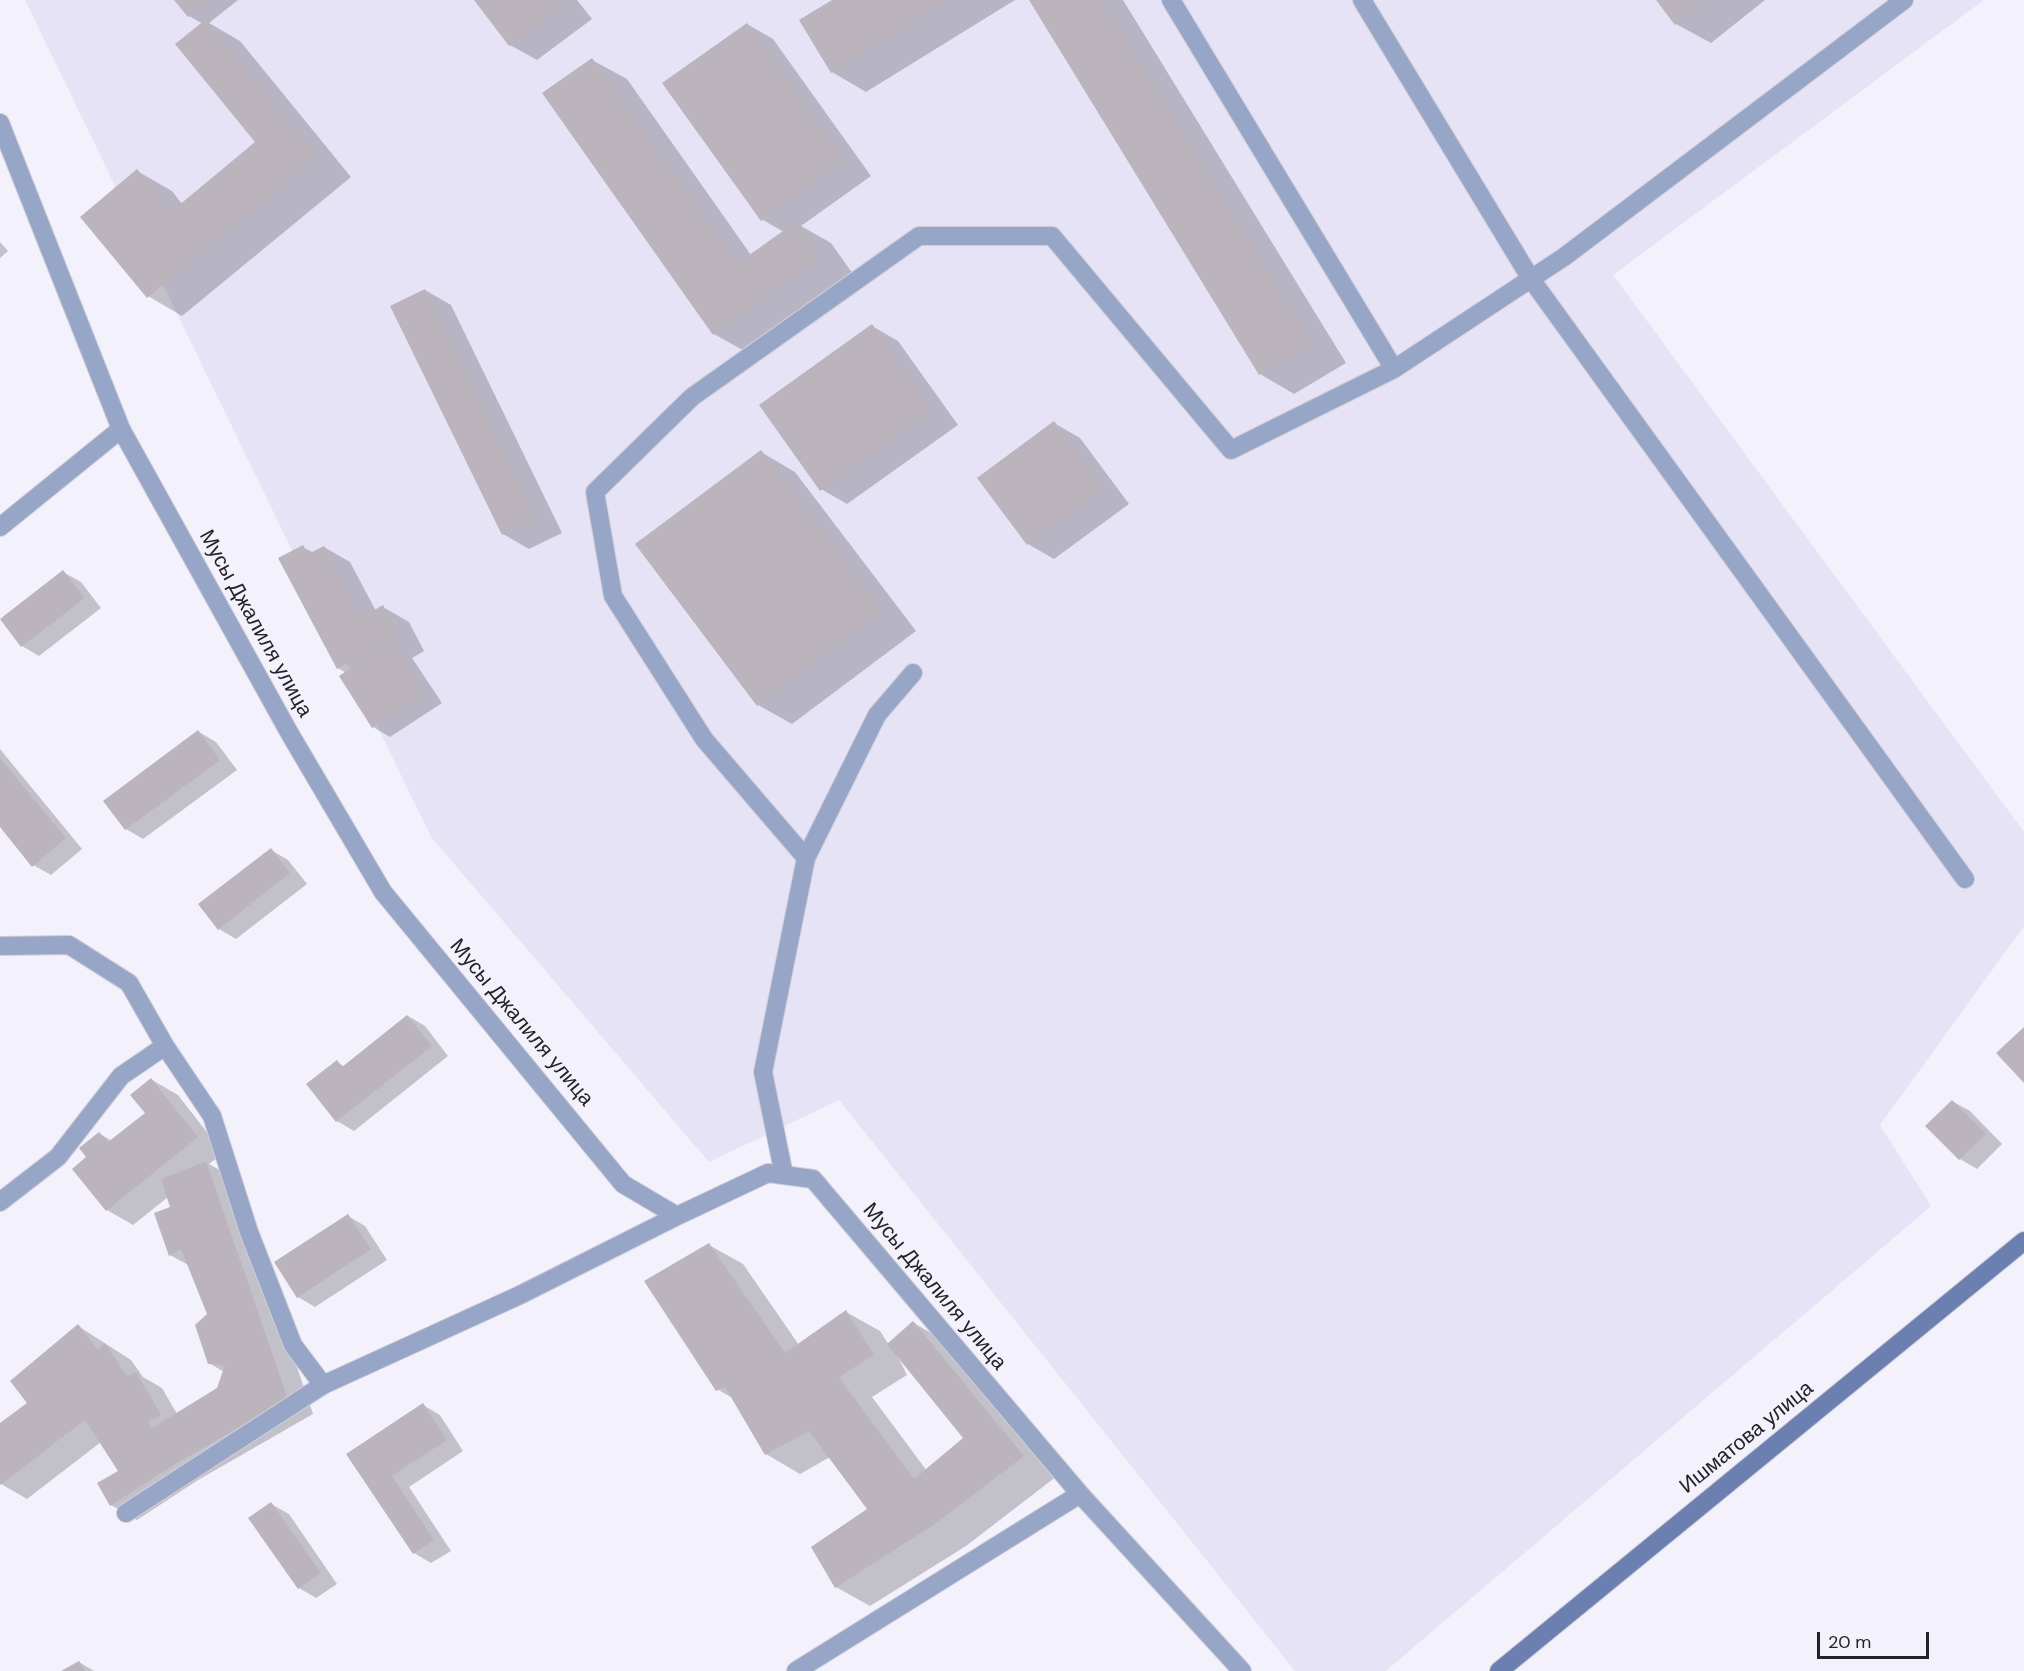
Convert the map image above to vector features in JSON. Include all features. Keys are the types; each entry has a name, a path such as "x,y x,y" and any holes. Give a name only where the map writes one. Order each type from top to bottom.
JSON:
{"main road":[{"name":"Ишматова улица","path":"1499,1671 2024,1241"}],"street":[{"path":"1172,0 1394,369"},
{"path":"1362,0 1531,279 1965,879"},
{"path":"806,858 704,739 613,596 595,492 692,397 919,236 1052,236 1231,450 1394,369 1564,257 1904,0"},
{"name":"Мусы Джалиля улица","path":"0,123 121,429 290,734 382,892 623,1184 677,1216 768,1173 813,1179 1080,1494 1242,1671"},
{"path":"0,527 121,429"},
{"path":"784,1175 763,1072 806,858 877,715 913,673"},
{"path":"0,946 69,945 129,983 165,1046 212,1116 249,1232 293,1345 323,1386"},
{"path":"0,1202 57,1157 121,1076 165,1046"},
{"path":"126,1513 323,1386 520,1295 677,1216"},
{"path":"796,1671 1080,1494"}],"shaded area":[{"path":"25,0 1984,0 1613,275 2024,832 2024,926 1880,1125 1931,1206 1386,1671 1295,1671 839,1100 709,1162 431,837"}],"building":[{"path":"174,0 208,0 188,17"},
{"path":"474,0 564,0 567,3 509,46"},
{"path":"832,0 949,0 831,73 799,20"},
{"path":"1029,0 1102,0 1312,343 1259,375"},
{"path":"1656,0 1707,0 1675,25"},
{"path":"205,20 318,157 147,298 80,217 137,169 172,211 255,142 175,44"},
{"path":"747,23 845,160 761,221 662,83"},
{"path":"592,58 738,263 797,221 822,257 713,335 542,93"},
{"path":"425,289 537,518 502,535 390,306"},
{"path":"872,324 933,410 820,491 759,405"},
{"path":"1054,421 1103,489 1027,545 977,478"},
{"path":"761,450 882,611 757,706 635,544"},
{"path":"303,545 308,554 324,546 362,617 383,605 399,636 337,669 278,558"},
{"path":"63,570 85,598 21,647 0,619"},
{"path":"392,641 425,693 372,728 339,676"},
{"path":"198,730 220,760 125,830 103,801"},
{"path":"0,758 66,838 32,867 0,827"},
{"path":"271,848 290,873 218,930 198,904"},
{"path":"407,1015 432,1046 336,1122 306,1084 337,1060 342,1067"},
{"path":"2024,1027 2024,1083 1996,1053"},
{"path":"151,1078 198,1137 106,1211 72,1169 86,1157 79,1148 99,1132 108,1142 145,1113 130,1095"},
{"path":"1952,1100 1986,1134 1959,1160 1925,1126"},
{"path":"206,1161 288,1399 172,1466 110,1506 97,1483 118,1471 85,1420 0,1485 0,1423 27,1403 10,1381 78,1324 98,1350 105,1343 127,1376 136,1372 161,1415 148,1422 152,1428 217,1388 225,1365 208,1364 195,1325 207,1314 181,1249 169,1256 154,1213 170,1207 161,1179"},
{"path":"348,1214 371,1249 297,1298 274,1262"},
{"path":"709,1243 785,1353 846,1310 874,1355 839,1377 914,1479 963,1438 887,1344 913,1321 1024,1456 932,1526 835,1588 811,1547 867,1509 809,1431 765,1455 725,1387 716,1391 644,1281"},
{"path":"423,1403 447,1440 392,1476 434,1540 413,1554 346,1454"},
{"path":"271,1502 321,1573 298,1589 248,1518"},
{"path":"79,1661 85,1671 61,1671"}]}
